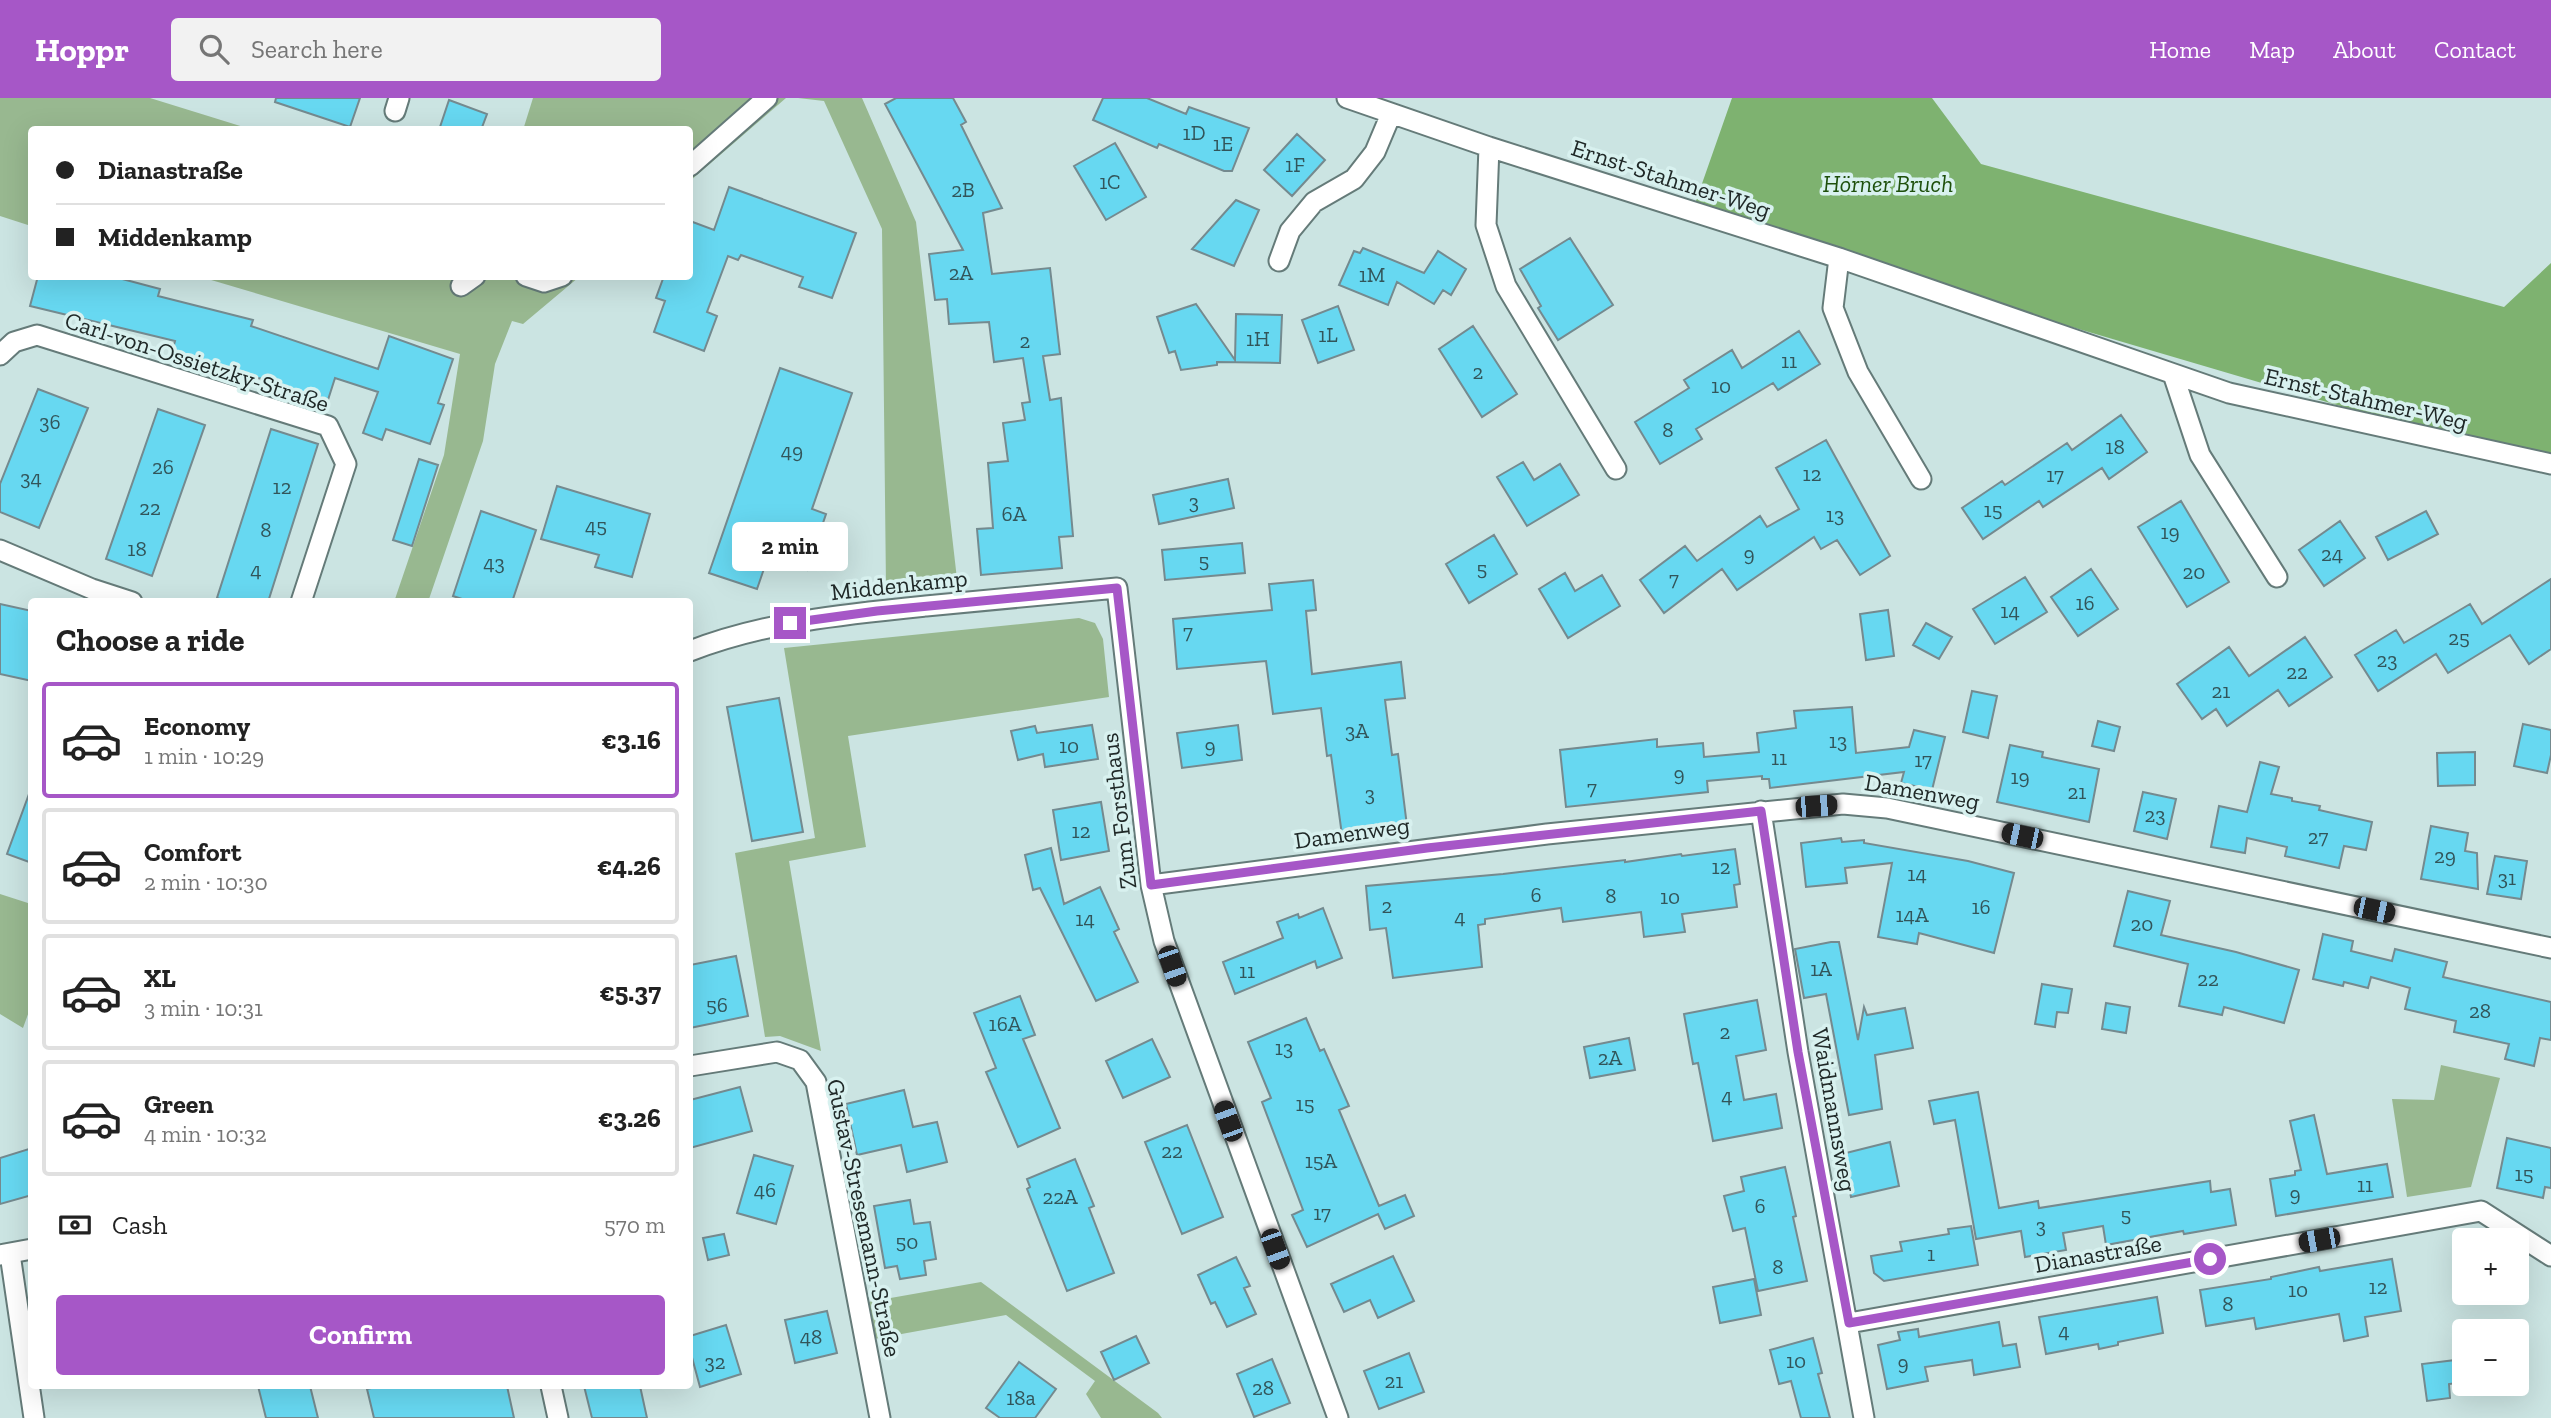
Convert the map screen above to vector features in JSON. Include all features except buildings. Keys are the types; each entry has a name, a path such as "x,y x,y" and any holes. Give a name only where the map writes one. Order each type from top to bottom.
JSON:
{"street":[{"path":"693,163 767,98"},
{"name":"Ernst-Stahmer-Weg","path":"1347,98 1489,147 1839,258 2230,393 2551,464"},
{"path":"1279,261 1290,231 1314,202 1354,179 1375,152 1391,114"},
{"path":"1489,147 1486,225 1506,286 1616,469"},
{"path":"1839,258 1833,308 1858,372 1921,479"},
{"name":"Carl-von-Ossietzky-Straße","path":"0,355 14,342 37,335 328,426 346,464 303,598"},
{"path":"2173,374 2200,455 2277,577"},
{"path":"0,550 120,598"},
{"name":"Middenkamp","path":"693,650 723,638 790,623 1117,588"},
{"name":"Zum Forsthaus","path":"1117,588 1151,885 1164,941 1338,1418"},
{"name":"Damenweg","path":"1151,885 1427,848 1843,804 1887,808 2551,948"},
{"name":"Waidmannsweg","path":"1761,811 1798,1052 1864,1418"},
{"name":"Gustav-Stresemann-Straße","path":"693,1066 777,1052 800,1060 816,1082 880,1418"},
{"name":"Dianastraße","path":"1849,1323 2481,1211 2551,1256"},
{"path":"28,1250 5,1255 28,1384"},
{"path":"29,1389 34,1418"},
{"path":"552,1389 558,1418"}],"green space":[{"path":"0,98 150,98 240,126 28,126 28,225 0,216"},
{"path":"533,98 786,98 693,178 693,126 524,126"},
{"path":"798,98 862,98 916,222 957,579 886,587 882,229 824,101"},
{"name":"Hörner Bruch","path":"1732,98 1932,98 1981,164 2504,307 2551,263 2551,468 1691,215"},
{"path":"211,280 575,280 523,324 512,321 495,364 483,441 429,598 395,598 444,455 460,354"},
{"path":"1079,618 1095,623 1103,639 1109,697 848,736 866,847 789,861 821,1051 780,1036 765,1037 735,853 815,838 784,648"},
{"path":"0,894 28,903 28,1014 23,1028 0,1014"},
{"path":"2441,1065 2500,1078 2471,1187 2407,1197 2392,1099 2434,1100"},
{"path":"981,1282 1162,1418 1101,1418 1086,1394 1095,1381 1006,1315 874,1339 868,1302"}],"route":[{"path":"790,623 877,611 1117,588 1151,885 1427,848 1761,811 1798,1052 1849,1323 2210,1259"}]}
